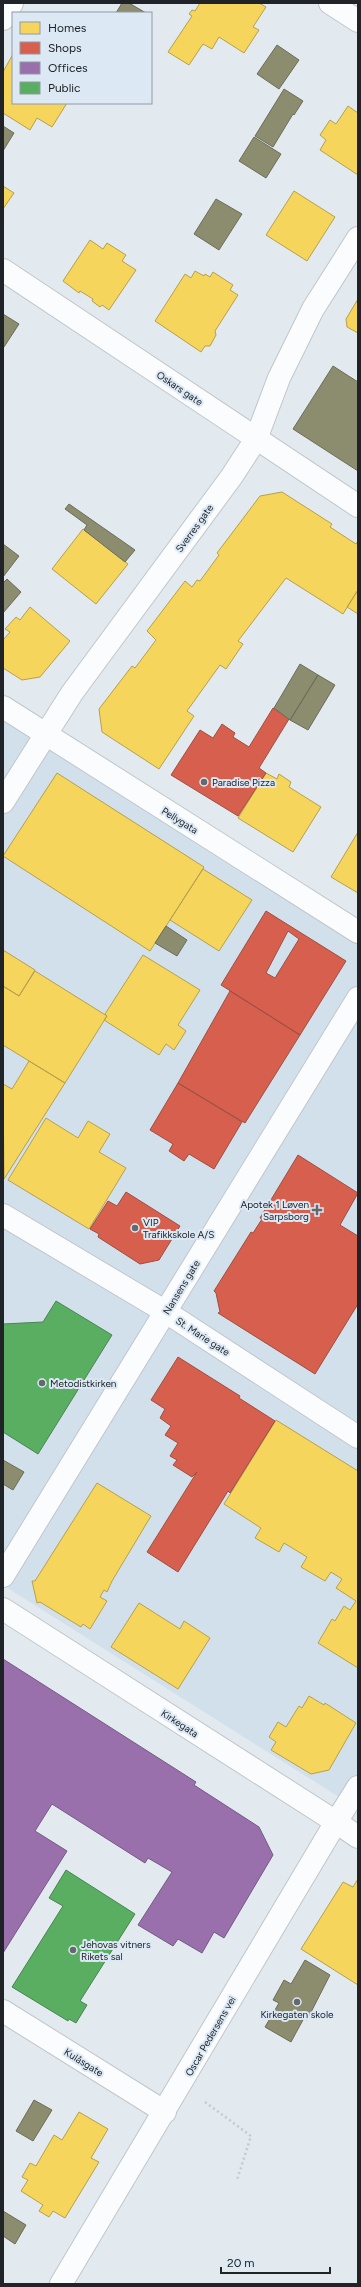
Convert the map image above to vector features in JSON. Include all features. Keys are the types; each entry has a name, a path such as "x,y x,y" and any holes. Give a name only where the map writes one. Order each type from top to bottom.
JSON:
{"street":[{"path":"3,18 12,3"},
{"path":"330,3 358,21"},
{"name":"Sverres gate","path":"3,802 72,693 232,476 256,439 282,371 313,309 358,238"},
{"name":"Oskars gate","path":"3,270 358,506"},
{"name":"Pellygata","path":"3,708 358,932"},
{"name":"Nansens gate","path":"3,1576 358,998"},
{"name":"St. Marie gate","path":"3,1215 166,1312 358,1436"},
{"name":"Kirkegata","path":"3,1609 358,1837"},
{"name":"Oscar Pedersens vei","path":"61,2284 358,1787"},
{"name":"Kulåsgate","path":"3,2011 165,2112"}],"path":[{"path":"205,2102 251,2136 237,2180"}],"shaded area":[{"path":"3,707 358,932 358,1809 3,1585"}],"building: Homes":[{"path":"200,3 259,3 266,7 253,27 259,30 244,53 219,37 212,49 203,44 189,65 168,52 192,16 189,14 192,10 195,11"},
{"path":"12,56 12,104 66,104 52,127 37,118 30,130 3,113 3,72"},
{"path":"348,106 358,113 358,175 320,150 326,140 320,135 330,120 336,124"},
{"path":"3,186 14,193 3,209"},
{"path":"294,191 335,217 307,261 266,235"},
{"path":"90,240 103,249 107,243 126,255 122,261 136,270 109,310 102,305 100,307 92,301 93,299 80,291 79,293 63,281"},
{"path":"195,271 204,276 205,274 210,277 213,272 233,285 230,290 238,295 215,331 216,335 210,346 205,346 201,352 155,321 185,274 191,278"},
{"path":"358,299 358,333 347,327 346,319"},
{"path":"282,492 332,524 330,527 356,544 358,541 358,590 343,614 286,578 238,641 243,644 226,669 220,665 187,711 194,716 159,769 102,732 99,709 132,666 135,668 156,640 147,631 185,581 192,587 197,580 200,581 219,555 217,553 260,496"},
{"path":"83,529 128,564 96,604 52,569"},
{"path":"358,590 358,614 347,607"},
{"path":"30,607 70,641 40,677 22,680 3,668 3,640 10,632 5,629 16,617 20,620"},
{"path":"57,773 204,867 150,951 3,856"},
{"path":"266,773 277,779 279,774 291,782 289,787 321,807 293,852 238,818"},
{"path":"358,832 358,893 331,877"},
{"path":"203,869 252,900 219,951 170,920"},
{"path":"3,950 35,970 19,996 3,986"},
{"path":"143,955 200,990 178,1025 186,1031 174,1050 166,1044 159,1055 104,1020 107,1016 105,1014"},
{"path":"35,971 107,1016 65,1083 3,1045 3,986 19,996"},
{"path":"29,1061 65,1083 4,1179 3,1084 12,1089"},
{"path":"46,1118 78,1138 88,1121 110,1134 99,1152 126,1168 89,1229 8,1180"},
{"path":"276,1420 358,1471 358,1668 318,1643 332,1619 335,1621 344,1606 350,1610 356,1601 336,1588 342,1579 331,1572 325,1581 301,1567 307,1557 284,1543 279,1552 255,1538 261,1528 224,1504"},
{"path":"97,1483 151,1516 107,1592 104,1590 100,1597 107,1601 90,1629 83,1624 81,1627 40,1602 37,1603 32,1581 35,1581"},
{"path":"139,1603 180,1629 184,1621 210,1638 178,1689 111,1647"},
{"path":"309,1696 324,1705 325,1703 356,1723 329,1770 311,1774 271,1750 276,1742 269,1737 278,1722 286,1727 299,1706 302,1708"},
{"path":"358,1879 358,1985 301,1949 343,1882 353,1887"},
{"path":"79,2112 108,2129 91,2158 99,2162 65,2218 53,2211 49,2217 39,2211 43,2205 21,2191 28,2180 22,2177 30,2163 36,2166 54,2135 62,2140"}],"building: Shops":[{"path":"273,708 289,719 259,768 266,773 238,816 171,775 200,730 213,738 222,724 235,733 233,737 249,747"},
{"path":"266,911 346,961 300,1035 221,985","holes":["288,931 299,939 275,978 266,973"]},
{"path":"230,991 300,1035 245,1123 178,1083"},
{"path":"178,1083 242,1122 214,1169 189,1154 184,1161 169,1151 173,1144 150,1130"},
{"path":"298,1155 358,1193 340,1225 358,1236 358,1304 315,1374 218,1313 220,1312 216,1293 214,1291 251,1232 253,1233 262,1219 260,1218"},
{"name":"VIP Trafikkskole A/S","path":"126,1192 180,1226 159,1260 140,1264 98,1237 99,1234 90,1229 108,1201 117,1206"},
{"path":"178,1357 240,1396 239,1398 275,1421 230,1493 228,1491 178,1572 147,1552 197,1472 192,1477 173,1465 177,1460 170,1456 178,1443 165,1435 171,1426 160,1418 165,1409 151,1400"}],"building: Offices":[{"path":"3,1659 196,1782 194,1785 259,1827 273,1855 224,1938 214,1932 202,1953 178,1939 173,1946 138,1925 172,1872 148,1858 145,1863 52,1804 35,1831 67,1851 3,1953"}],"building: Public":[{"name":"Metodistkirken","path":"56,1301 112,1335 38,1454 3,1432 3,1324 43,1322"},
{"name":"Jehovas vitners Rikets sal","path":"66,1870 135,1914 80,2001 87,2005 76,2023 69,2019 68,2021 12,1987 63,1906 49,1898"}],"building: Industry":[{"path":"122,3 129,3 144,12 117,12"},
{"path":"277,45 299,60 279,89 257,74"},
{"path":"284,89 303,101 294,115 293,114 273,147 255,136"},
{"path":"3,126 14,133 3,151"},
{"path":"254,137 281,154 266,178 239,161"},
{"path":"216,199 242,214 219,250 194,234"},
{"path":"3,314 19,324 4,347 3,346"},
{"path":"333,366 358,382 358,471 293,429"},
{"path":"69,504 135,550 125,562 84,530 87,525 65,509"},
{"path":"3,544 19,556 3,577"},
{"path":"7,579 21,592 3,613 3,583"},
{"path":"300,664 318,675 290,720 274,708"},
{"path":"318,675 335,685 308,730 290,720"},
{"path":"166,926 187,940 177,956 155,943"},
{"path":"3,1460 24,1472 13,1490 3,1484"},
{"name":"Kirkegaten skole","path":"305,1960 330,1975 307,2020 304,2018 291,2042 265,2027 279,2003 273,2000 284,1980 291,1984"},
{"path":"34,2100 52,2110 33,2141 16,2131"},
{"path":"3,2211 26,2225 15,2244 3,2236"}],"place":[{"name":"Paradise Pizza","path":"204,782"},
{"name":"Apotek 1 Løven Sarpsborg","path":"317,1210"},
{"name":"VIP Trafikkskole A/S","path":"135,1228"},
{"name":"Metodistkirken","path":"42,1383"},
{"name":"Jehovas vitners Rikets sal","path":"73,1950"},
{"name":"Kirkegaten skole","path":"297,2002"}]}
